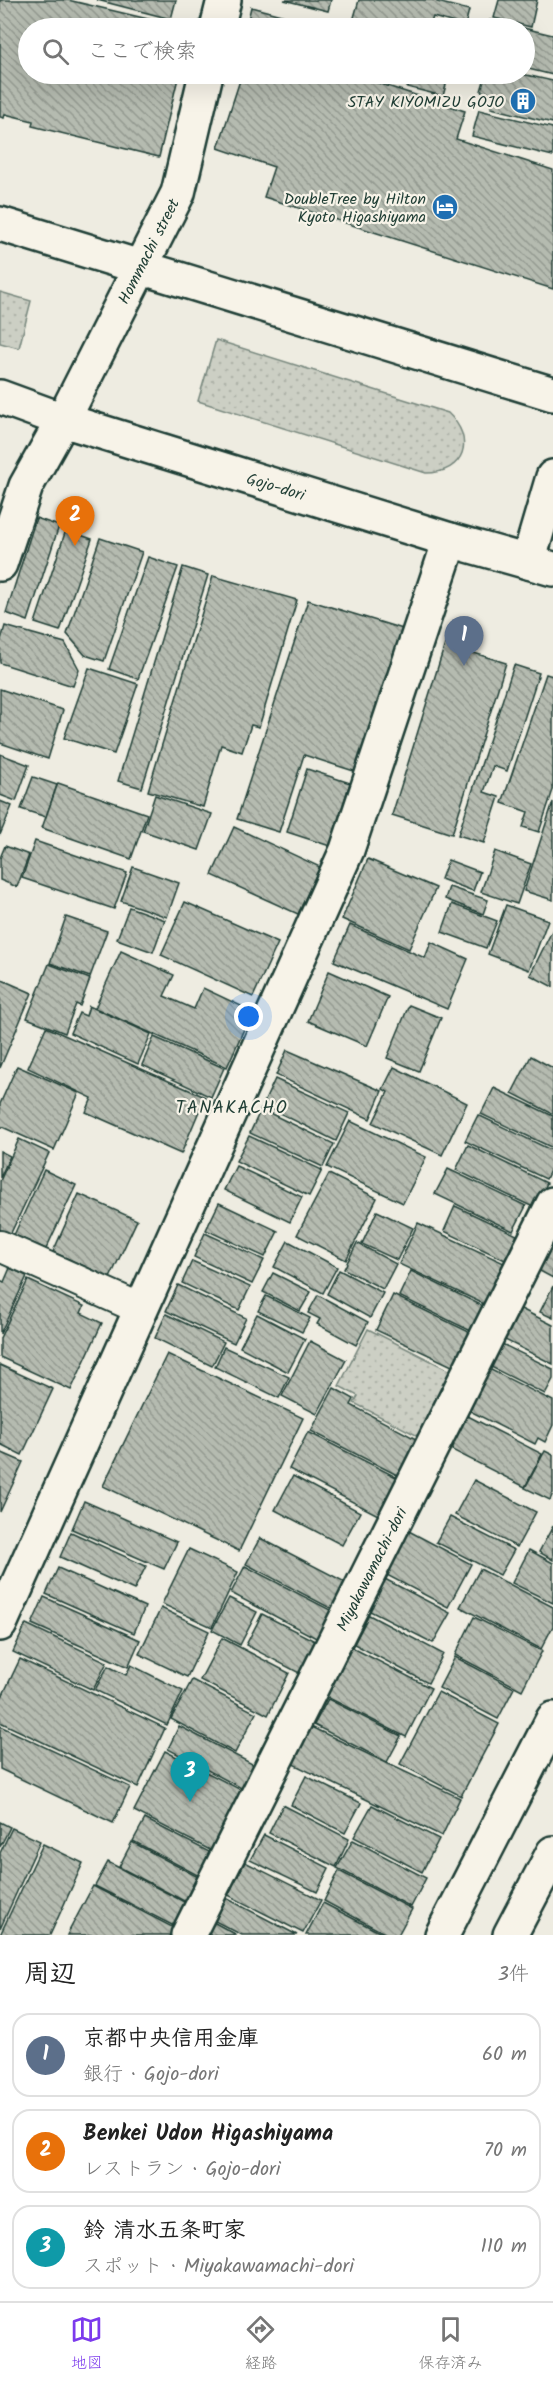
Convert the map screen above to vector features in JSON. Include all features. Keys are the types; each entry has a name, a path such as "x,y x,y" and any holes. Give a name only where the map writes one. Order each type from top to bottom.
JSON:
{"main road":[{"path":"220,18 224,0"},
{"name":"Hommachi street","path":"0,564 26,486 63,420 178,194 204,84"},
{"path":"0,224 553,394"},
{"name":"Gojo-dori","path":"0,397 63,420 450,540 540,565"},
{"path":"540,565 553,477"},
{"path":"0,1624 347,850 450,540"},
{"name":"Miyakawamachi-dori","path":"188,1935 553,1204"},
{"path":"442,1935 553,1719"},
{"path":"510,1935 553,1853"}],"lane":[{"path":"0,1246 141,1309"}],"shaded area":[{"path":"0,292 31,301 19,348 0,343"},
{"path":"216,340 448,413 462,433 464,443 462,453 450,467 426,473 198,401"},
{"path":"368,1329 451,1371 418,1436 354,1403 358,1396 339,1386"}],"building":[{"path":"0,0 68,0 144,18 18,18 18,84 177,84 159,157 32,126 33,121 5,114 4,118 0,117"},
{"path":"97,0 176,0 171,18"},
{"path":"284,0 331,0 328,11"},
{"path":"359,0 437,0 437,2 469,10 467,18 354,18"},
{"path":"499,0 537,0 533,18 494,18"},
{"path":"251,7 292,18 248,18"},
{"path":"535,31 553,35 553,75 535,71"},
{"name":"STAY KIYOMIZU GOJO","path":"535,77 553,81 553,123 491,108 494,95 481,91 483,84 535,84"},
{"path":"239,84 381,84 465,111 456,139 553,170 553,289 264,197 274,167 218,148"},
{"path":"408,84 446,84 443,96 407,87"},
{"path":"479,110 553,128 553,156 472,136"},
{"path":"36,518 59,526 28,621 6,613"},
{"path":"66,530 92,539 60,631 35,623"},
{"path":"100,538 142,552 104,661 85,655 67,634"},
{"path":"148,557 178,567 138,679 109,669"},
{"path":"183,567 208,575 142,788 118,781"},
{"path":"213,576 297,600 259,727 251,725 242,752 221,745 203,807 148,791"},
{"path":"308,600 403,629 357,772 304,755 279,832 237,819"},
{"path":"5,626 65,643 79,669 73,686 0,663 0,643"},
{"path":"445,644 506,663 452,834 392,815"},
{"path":"514,665 539,673 507,771 493,766 484,792 499,797 484,843 458,835"},
{"path":"89,668 138,684 114,754 64,738"},
{"path":"546,674 553,676 553,790 539,832 523,827 528,812 502,803"},
{"path":"0,689 63,710 48,759 0,743"},
{"path":"0,754 29,765 16,801 0,795"},
{"path":"307,769 350,783 330,846 287,832"},
{"path":"33,777 57,785 46,817 21,809"},
{"path":"58,783 147,814 131,859 42,828"},
{"path":"155,795 212,814 199,850 143,831"},
{"path":"0,801 12,806 0,835"},
{"path":"553,802 553,900 524,891"},
{"path":"234,827 320,867 298,914 212,875"},
{"path":"35,841 127,873 114,909 22,878"},
{"path":"5,846 29,855 17,887 0,880 0,858"},
{"path":"495,851 531,864 517,904 481,892"},
{"path":"368,859 436,888 409,949 342,919"},
{"path":"448,860 480,872 473,891 441,879"},
{"path":"133,867 179,883 167,917 121,901"},
{"path":"449,887 488,900 483,914 445,899"},
{"path":"185,902 278,943 253,997 161,955"},
{"path":"452,904 497,921 486,948 442,932"},
{"path":"506,905 548,920 529,970 488,954"},
{"path":"129,907 165,920 153,952 117,939"},
{"path":"66,917 107,931 90,977 50,963"},
{"path":"350,925 425,958 431,942 468,959 447,1009 334,961"},
{"path":"553,929 553,987 530,975"},
{"path":"121,951 174,975 164,996 194,1009 203,988 252,1011 227,1067 95,1008"},
{"path":"49,964 90,979 80,1006 76,1004 65,1033 27,1018"},
{"path":"329,971 388,997 367,1046 308,1021"},
{"path":"0,979 32,993 0,1068"},
{"path":"409,1005 441,1018 419,1071 387,1058"},
{"path":"89,1006 151,1034 138,1064 70,1033 79,1013 86,1016"},
{"path":"46,1027 205,1097 181,1154 86,1112 92,1098 28,1068"},
{"path":"154,1037 224,1068 211,1097 142,1065"},
{"path":"287,1050 382,1091 370,1119 276,1075"},
{"path":"531,1056 553,1068 553,1114 512,1093"},
{"path":"17,1066 79,1093 54,1150 0,1126 0,1104"},
{"path":"394,1067 467,1103 442,1155 373,1123 388,1092 383,1089"},
{"path":"275,1079 349,1113 336,1141 263,1105"},
{"path":"494,1088 553,1116 553,1148 481,1114"},
{"path":"261,1109 334,1144 323,1167 250,1133"},
{"path":"478,1115 553,1151 553,1164 546,1179 465,1141"},
{"path":"350,1121 426,1157 403,1203 327,1167"},
{"path":"249,1136 322,1170 309,1196 236,1161"},
{"path":"19,1139 49,1153 9,1237 0,1233 0,1181"},
{"path":"468,1145 547,1183 535,1208 456,1170"},
{"path":"0,1151 10,1156 0,1178"},
{"path":"236,1166 302,1197 290,1222 224,1190"},
{"path":"448,1169 526,1206 513,1231 435,1194"},
{"path":"44,1170 76,1185 46,1249 14,1235"},
{"path":"329,1174 377,1198 346,1260 297,1235"},
{"path":"79,1194 137,1220 110,1278 53,1252"},
{"path":"219,1203 278,1231 265,1257 206,1230"},
{"path":"455,1206 517,1235 505,1260 444,1231"},
{"path":"377,1211 413,1228 397,1260 362,1244"},
{"path":"418,1223 504,1263 484,1304 399,1264"},
{"path":"205,1233 264,1260 252,1284 194,1257"},
{"path":"288,1241 337,1267 323,1293 274,1267"},
{"path":"550,1241 553,1242 553,1278 536,1269"},
{"path":"357,1243 396,1264 383,1289 344,1269"},
{"path":"192,1261 250,1287 239,1310 182,1283"},
{"path":"10,1268 27,1276 0,1334 0,1280 4,1282"},
{"path":"339,1270 383,1293 370,1318 327,1294"},
{"path":"411,1271 483,1306 471,1331 399,1296"},
{"path":"273,1273 311,1292 300,1311 263,1292"},
{"path":"28,1280 84,1306 81,1313 102,1323 71,1390 0,1357 0,1338"},
{"path":"178,1285 246,1318 234,1343 166,1311"},
{"path":"553,1286 553,1318 540,1312"},
{"path":"318,1295 368,1322 356,1345 317,1324 320,1319 308,1313"},
{"path":"393,1295 471,1333 454,1367 376,1330"},
{"path":"266,1296 310,1318 302,1332 258,1311"},
{"path":"517,1307 553,1325 553,1364 501,1338"},
{"path":"166,1314 224,1342 212,1366 155,1338"},
{"path":"257,1314 305,1339 288,1372 240,1347"},
{"path":"310,1341 346,1360 317,1414 282,1396"},
{"path":"498,1342 553,1369 553,1379 545,1394 487,1365"},
{"path":"224,1347 289,1377 279,1398 215,1367"},
{"path":"167,1354 303,1418 239,1551 103,1486"},
{"path":"0,1365 53,1389 22,1455 0,1444"},
{"path":"485,1367 553,1401 553,1425 545,1442 538,1438 535,1444 464,1408"},
{"path":"334,1388 354,1399 351,1405 418,1440 399,1476 311,1431"},
{"path":"462,1413 542,1454 525,1487 452,1450 454,1445 447,1442"},
{"path":"308,1432 398,1478 378,1515 289,1469"},
{"path":"545,1451 553,1455 553,1493 550,1500 525,1488"},
{"path":"0,1452 23,1462 0,1512"},
{"path":"293,1476 360,1512 342,1545 275,1510"},
{"path":"474,1480 536,1512 517,1547 455,1515"},
{"path":"84,1501 177,1542 164,1569 72,1529"},
{"path":"450,1517 514,1550 500,1575 436,1542"},
{"path":"553,1526 553,1560 539,1552"},
{"path":"405,1529 471,1564 448,1607 383,1573"},
{"path":"71,1532 146,1566 134,1590 60,1557"},
{"path":"260,1538 347,1583 334,1610 246,1564"},
{"path":"189,1549 238,1572 212,1627 162,1604"},
{"path":"529,1550 553,1563 553,1603 512,1583"},
{"path":"245,1566 332,1611 318,1639 231,1593"},
{"path":"58,1568 145,1607 134,1633 46,1594"},
{"path":"480,1569 553,1607 553,1626 541,1649 460,1607"},
{"path":"381,1577 450,1613 433,1643 364,1608"},
{"path":"44,1597 140,1640 128,1667 32,1624"},
{"path":"229,1598 257,1612 240,1645 212,1630"},
{"path":"161,1608 209,1631 187,1677 139,1654"},
{"path":"262,1614 319,1643 303,1675 246,1645"},
{"path":"369,1615 443,1654 428,1683 354,1644"},
{"path":"474,1617 542,1651 522,1690 455,1655"},
{"path":"26,1624 107,1662 93,1690 13,1652"},
{"path":"222,1638 289,1673 268,1715 200,1680"},
{"path":"345,1644 431,1688 406,1737 319,1693"},
{"path":"455,1657 514,1688 498,1719 439,1688"},
{"path":"20,1659 165,1728 138,1787 0,1722 0,1701"},
{"path":"131,1665 183,1691 167,1725 95,1690 108,1666 126,1675"},
{"path":"192,1680 256,1713 235,1753 171,1719"},
{"path":"438,1692 499,1724 461,1796 400,1764"},
{"path":"328,1699 401,1736 387,1762 314,1725"},
{"path":"0,1726 130,1787 113,1823 0,1769"},
{"path":"179,1726 258,1767 245,1790 168,1749"},
{"path":"311,1727 460,1798 442,1836 293,1764"},
{"path":"165,1751 245,1792 214,1852 134,1811"},
{"path":"306,1776 361,1803 345,1833 291,1805"},
{"path":"283,1805 349,1839 336,1867 269,1833"},
{"path":"372,1805 439,1839 422,1872 354,1837"},
{"path":"145,1819 213,1854 201,1877 133,1841"},
{"path":"0,1822 10,1827 0,1847"},
{"path":"12,1828 40,1841 0,1929 0,1853"},
{"path":"264,1835 329,1868 317,1892 250,1860"},
{"path":"353,1840 426,1878 411,1907 337,1868"},
{"path":"132,1842 200,1878 188,1903 119,1867"},
{"path":"43,1844 83,1863 50,1935 0,1935"},
{"path":"108,1862 188,1904 176,1927 95,1886"},
{"path":"245,1862 321,1900 303,1933 228,1895"},
{"path":"339,1871 412,1909 398,1935 388,1935 324,1901"},
{"path":"93,1886 176,1929 173,1935 67,1935"},
{"path":"226,1898 297,1935 242,1935 215,1921"},
{"path":"323,1903 385,1935 306,1935"},
{"path":"213,1922 237,1935 206,1935"}],"place":[{"name":"STAY KIYOMIZU GOJO","path":"523,101"},
{"name":"DoubleTree by Hilton Kyoto Higashiyama","path":"445,207"},
{"name":"Benkei Udon Higashiyama","path":"75,546"},
{"name":"京都中央信用金庫","path":"464,666"},
{"name":"鈴 清水五条町家","path":"190,1802"}],"district":[{"name":"TANAKACHO","path":"232,1107"}]}
